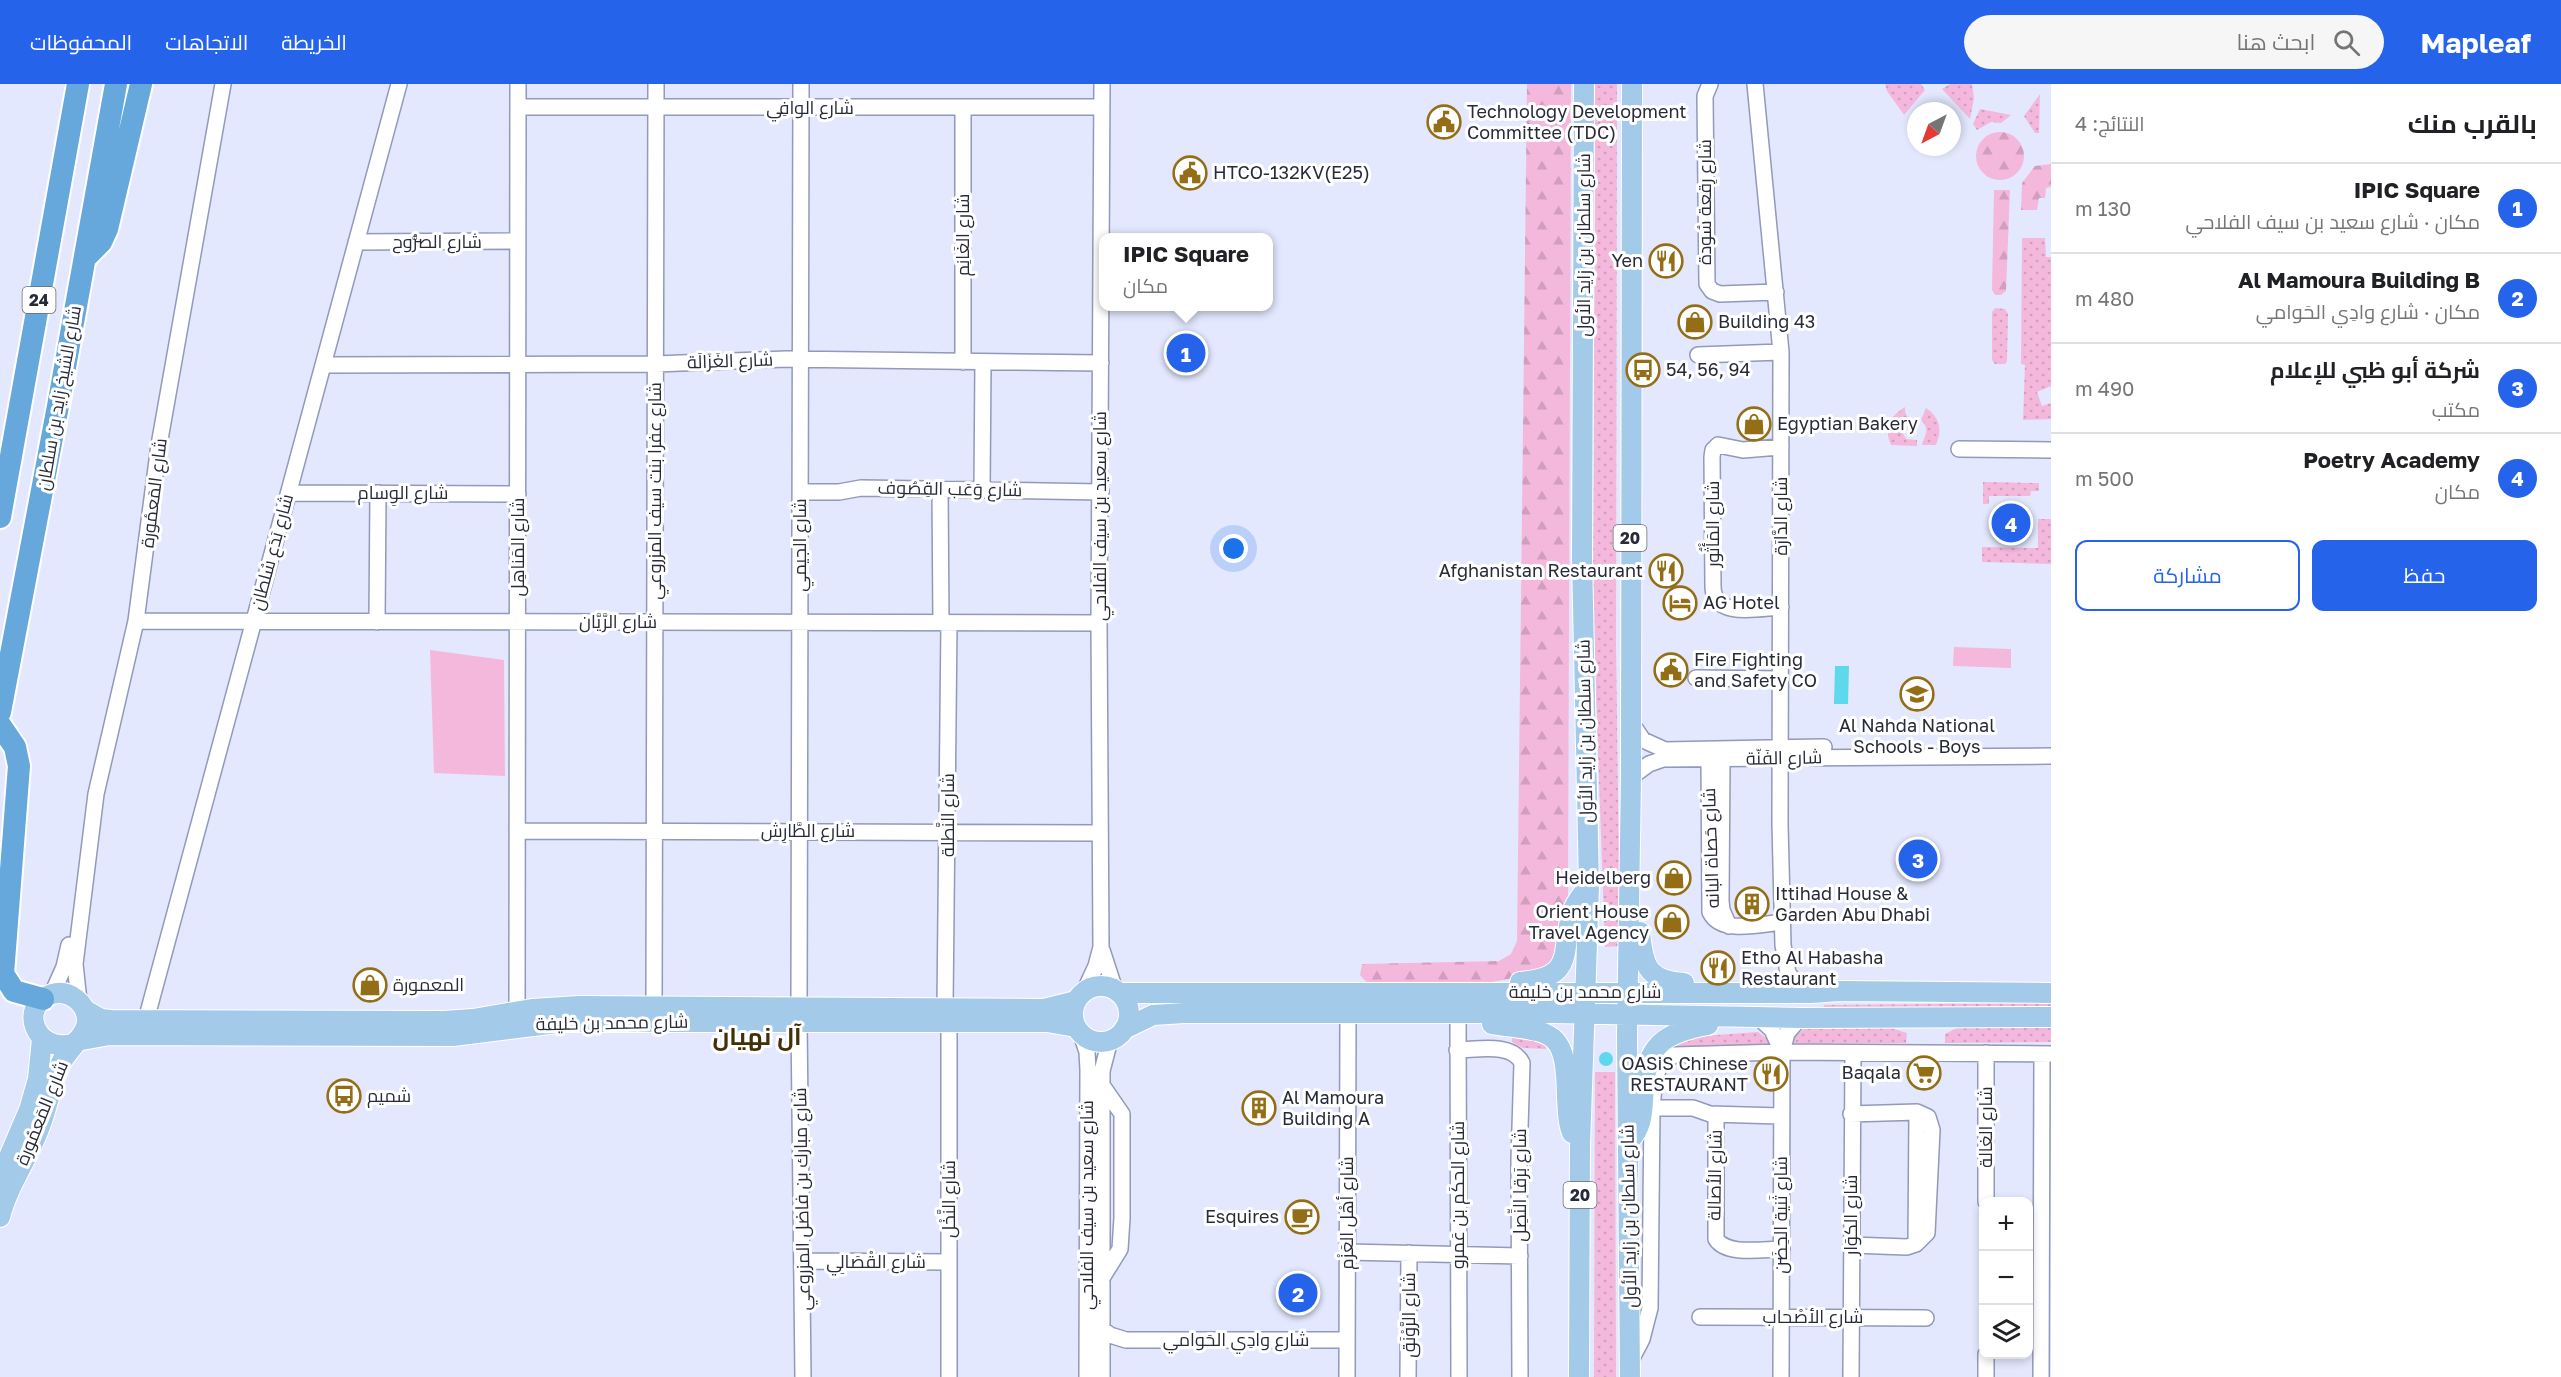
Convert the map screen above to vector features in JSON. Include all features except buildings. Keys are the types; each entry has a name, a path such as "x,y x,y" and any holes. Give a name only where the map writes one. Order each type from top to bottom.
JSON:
{"highway":[{"name":"شارع الشيخ زايد بن سلطان","path":"0,517 78,84"},
{"name":"شارع الشيخ زايد بن سلطان","path":"0,712 116,84"},
{"path":"85,258 101,242 107,229 141,84"},
{"path":"0,725 15,747 19,766 3,974 14,991 48,997"}],"main road":[{"name":"شارع سلطان بن زايد الأول","path":"1580,1377 1580,1145 1589,886 1582,570 1584,84"},
{"name":"شارع سلطان بن زايد الأول","path":"1630,1368 1628,1015 1631,777 1632,84"},
{"path":"1458,993 1481,986 1541,980 1556,970 1565,956 1574,908 1589,886"},
{"path":"1629,891 1637,908 1643,958 1653,975 1667,982 1725,985 1745,993"},
{"path":"1099,986 1117,992 1127,1006 1128,1022 1117,1035 1100,1042 1090,1040 1079,1030 1073,1014 1080,997 1099,986"},
{"name":"شارع محمد بن خليفة","path":"1117,992 2051,993"},
{"path":"1668,1016 1661,1006 1663,997 1670,992"},
{"path":"69,995 82,1006 87,1022 84,1033 74,1042 62,1047 51,1045 37,1033 34,1019 38,1005 48,997 69,995"},
{"name":"شارع محمد بن خليفة","path":"74,1042 110,1035 453,1036 565,1022 799,1014 947,1014 1044,1009 1080,997"},
{"name":"شارع محمد بن خليفة","path":"82,1006 101,1019 146,1020 444,1021 564,1007 654,1006 799,1014"},
{"name":"شارع محمد بن خليفة","path":"1117,1035 1143,1018 1163,1013 1458,1013 1800,1018 2051,1017"},
{"path":"1458,1013 1494,1024 1535,1029 1554,1040 1564,1055 1568,1121 1570,1130 1580,1145"},
{"name":"شارع محمد بن خليفة","path":"947,1014 1047,1022 1079,1030"},
{"path":"1629,1142 1642,1119 1644,1072 1650,1057 1659,1045 1679,1031 1752,1017"},
{"name":"شارع المَعمُورة","path":"0,1178 24,1125 34,1095 42,1039"},
{"name":"شارع المَعمُورة","path":"0,1217 10,1188 39,1129 59,1065 74,1042"}],"street":[{"name":"شارع المَعمُورة","path":"82,1006 75,972 81,902 96,794 136,621 159,445 223,84"},
{"name":"شارع بَدَع سُلطان","path":"146,1020 399,84"},
{"name":"شارع المَناهِل","path":"517,1011 518,84"},
{"name":"شارع عفرا بنت سيف المزروعي","path":"654,1006 656,84"},
{"name":"شارع الجيمي","path":"799,1014 801,84"},
{"name":"شارع سعيد بن سيف الفلاحي","path":"1102,84 1102,233"},
{"name":"شارع رِقعة سُودة","path":"1710,84 1705,96 1707,284 1712,291 1720,294 1776,292"},
{"name":"شارع الدَّارَة","path":"1755,84 1781,352 1782,922 1785,964 1792,981 1803,993"},
{"name":"شارع الوافِي","path":"518,107 963,109 1102,107"},
{"name":"شارع الغَانِم","path":"963,109 963,362"},
{"name":"شارع الصُّرُوح","path":"356,242 518,241"},
{"name":"شارع سعيد بن سيف الفلاحي","path":"1080,997 1093,975 1101,947 1101,311"},
{"path":"1698,355 1781,352"},
{"name":"شارع الغَزَالَة","path":"324,365 656,364 801,360 1101,363"},
{"path":"982,489 983,362"},
{"name":"شارع المَأْثُور","path":"1781,447 1743,450 1722,445 1715,447 1712,454 1713,586 1716,599 1720,604 1733,609 1781,607"},
{"path":"1959,449 2051,450"},
{"name":"شارع وَعَب القِصُوف","path":"800,492 839,492 861,488 1101,492"},
{"name":"شارع النَّطلة","path":"940,489 949,831 947,1014"},
{"name":"شارع الوِسام","path":"289,493 518,494"},
{"path":"377,622 378,493"},
{"name":"شارع الرَّيَّان","path":"136,621 1100,623"},
{"path":"1696,678 1780,679"},
{"name":"شارع الفَنّة","path":"1630,720 1643,740 1665,750 2051,756"},
{"name":"شارع الفَنّة","path":"1631,777 1656,761 1715,759 1824,747"},
{"name":"شارع حَصاة البانه","path":"1715,759 1709,908 1714,919 1730,926 1782,922"},
{"name":"شارع الطَّارِش","path":"517,831 1100,833"},
{"name":"شارع المَعمُورة","path":"48,997 64,967 81,902"},
{"name":"شارع سعيد بن سيف الفلاحي","path":"1101,947 1117,992"},
{"name":"شارع أهْل العَزْم","path":"1347,1377 1348,1013"},
{"name":"شارع الحكَم بن عَمرو","path":"1458,1013 1459,1377"},
{"name":"شارع مبارك بن فاضل المزروعي","path":"799,1014 804,1261 803,1377"},
{"name":"شارع النَّخْل","path":"947,1014 949,1377"},
{"path":"1752,1017 1776,1035 1782,1052"},
{"name":"شارع ثَنية الحِضَن","path":"1781,1377 1782,1052 1787,1033 1800,1018"},
{"name":"شارع سعيد بن سيف الفلاحي","path":"1079,1030 1087,1052 1088,1070 1087,1377"},
{"name":"شارع سعيد بن سيف الفلاحي","path":"1101,1377 1102,1278 1120,1250 1122,1218 1122,1114 1102,1085 1104,1058 1117,1035"},
{"name":"شارع بَرقا النِّصِل","path":"1457,1050 1507,1050 1516,1054 1522,1063 1520,1377"},
{"path":"1630,1368 1642,1339 1650,1308 1652,1108 1656,1071 1662,1062 1676,1055 1782,1052 2046,1054 2041,1377"},
{"name":"شارع الكوَار","path":"1851,1377 1853,1053"},
{"name":"شارع الغالة","path":"1986,1053 1986,1197"},
{"path":"1652,1108 1693,1108 1716,1114 1781,1116"},
{"path":"1851,1114 1917,1112 1916,1244 1902,1247 1851,1245"},
{"name":"شارع الأصالة","path":"1716,1114 1716,1239 1719,1244 1729,1249 1782,1249"},
{"path":"1348,1252 1520,1256"},
{"name":"شارع الرَّوْنَق","path":"1408,1377 1409,1253"},
{"name":"شارع القْصَالِي","path":"804,1261 949,1262"},
{"name":"شارع الأصْحاب","path":"1700,1317 1926,1318"},
{"name":"شارع وادِي الحَوامي","path":"1101,1328 1110,1335 1126,1340 1346,1340"},
{"name":"شارع وادِي الحَوامي","path":"1101,1354 1110,1346 1126,1340"},
{"path":"1986,1359 1986,1377"}],"green space":[{"path":"1527,84 1571,84 1568,901 1552,967 1520,977 1485,983 1367,983 1360,975 1362,964 1499,961 1511,954 1517,941"},
{"path":"1593,84 1617,84 1616,646 1620,946 1605,947 1593,613 1595,157"},
{"path":"1885,84 1921,84 1925,90 1915,102 1907,102 1907,111 1904,115 1887,91"},
{"path":"1950,84 1972,84 1974,98 1970,119 1961,109 1961,102 1954,102 1942,89"},
{"path":"2040,94 2039,133 2035,133 2024,116"},
{"path":"1980,109 2011,115 2001,123 1991,122 1977,130 1973,124"},
{"path":"1995,132 2005,132 2020,142 2024,156 2023,165 2014,176 2005,180 1995,180 1980,170 1976,161 1976,151 1986,136"},
{"path":"2051,164 2051,187 2046,188 2045,198 2039,198 2037,210 2021,210 2022,183 2035,166"},
{"path":"1994,190 2010,190 2006,291 2001,295 1995,295 1992,290"},
{"path":"2022,238 2045,238 2046,257 2051,257 2051,386 2037,392 2042,406 2051,403 2051,419 2023,420 2025,365 2021,364"},
{"path":"1995,308 2005,309 2008,314 2007,361 2005,364 1995,364 1992,360 1992,312"},
{"path":"1905,407 1910,422 1904,426 1902,432 1906,439 1917,440 1917,446 1891,445 1889,439 1889,423"},
{"path":"1926,408 1935,416 1939,425 1936,445 1922,445 1926,427 1921,420"},
{"path":"1983,482 2039,483 2039,491 2031,491 2030,496 1989,496 1989,504 1983,504"},
{"path":"2038,519 2051,519 2051,564 1982,562 1982,547 2038,548"},
{"path":"1954,647 2011,649 2011,668 1953,666"},
{"path":"430,650 504,660 505,776 434,773"},
{"path":"2051,1003 2051,1010 1823,1013 1824,1005"},
{"path":"1959,1027 2051,1028 2051,1042 1945,1043 1945,1034"},
{"path":"1891,1028 1907,1033 1906,1043 1794,1043 1793,1038 1804,1029"},
{"path":"1758,1032 1770,1041 1771,1046 1675,1049 1677,1043 1689,1037"},
{"path":"1512,1033 1547,1039 1546,1049 1523,1048 1512,1042"},
{"path":"1595,1072 1615,1072 1616,1377 1594,1377"}],"water":[{"path":"1835,666 1849,666 1848,704 1834,704"},
{"path":"1603,1052 1609,1052 1613,1059 1609,1066 1603,1066 1599,1062 1599,1056"}],"place":[{"name":"Technology Development Committee (TDC)","path":"1444,122"},
{"name":"HTCO-132KV(E25)","path":"1190,173"},
{"name":"Yen","path":"1666,261"},
{"name":"Building 43","path":"1695,322"},
{"name":"IPIC Square","path":"1186,353"},
{"name":"54, 56, 94","path":"1643,370"},
{"name":"Egyptian Bakery","path":"1754,424"},
{"name":"Poetry Academy","path":"2011,523"},
{"name":"Afghanistan Restaurant","path":"1666,571"},
{"name":"AG Hotel","path":"1680,603"},
{"name":"Fire Fighting and Safety CO","path":"1671,670"},
{"name":"Al Nahda National Schools - Boys","path":"1917,694"},
{"name":"شركة أبو ظبي للإعلام","path":"1918,859"},
{"name":"Heidelberg","path":"1674,878"},
{"name":"Ittihad House & Garden Abu Dhabi","path":"1752,904"},
{"name":"Orient House Travel Agency","path":"1672,922"},
{"name":"Etho Al Habasha Restaurant","path":"1718,968"},
{"name":"المعمورة","path":"370,985"},
{"name":"Baqala","path":"1924,1073"},
{"name":"OASiS Chinese RESTAURANT","path":"1771,1074"},
{"name":"شميم","path":"344,1096"},
{"name":"Al Mamoura Building A","path":"1259,1108"},
{"name":"Esquires","path":"1302,1217"},
{"name":"Al Mamoura Building B","path":"1298,1293"}],"district":[{"name":"آل نهيان","path":"757,1037"}]}
